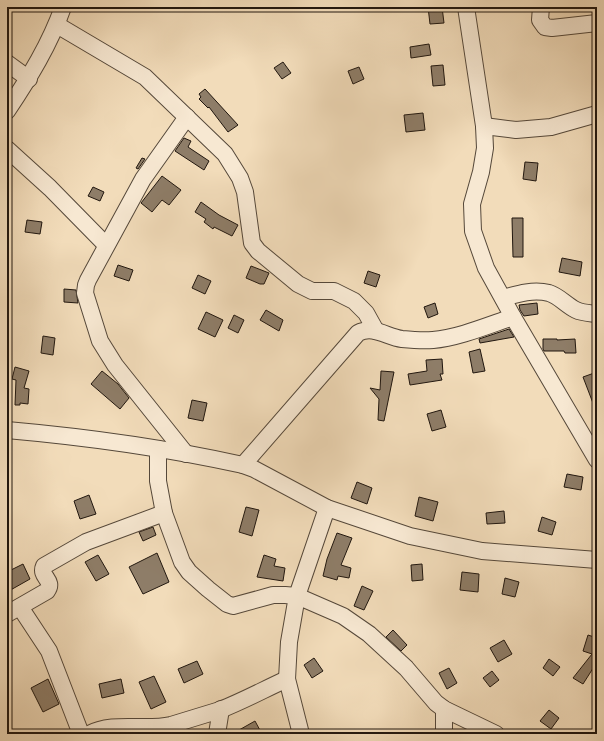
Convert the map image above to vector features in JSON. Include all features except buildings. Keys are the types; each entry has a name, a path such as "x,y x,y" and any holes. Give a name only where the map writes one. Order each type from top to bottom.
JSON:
{"street":[{"path":"7,111 29,79 57,24 63,7"},
{"path":"466,7 484,126 485,148 481,172 472,204 473,231 486,268 502,298 597,460"},
{"path":"540,7 540,20 545,27 552,28 597,22"},
{"path":"57,24 145,77 225,154 240,178 245,192 252,243 258,251 298,284 312,291 334,291 354,301 366,313 376,331"},
{"path":"7,63 29,79"},
{"path":"484,126 516,130 551,127 597,114"},
{"path":"186,117 144,179 106,245 86,285 85,293 100,341 115,365 186,454"},
{"path":"7,149 50,188 106,245"},
{"path":"502,298 522,293 549,293 583,313 597,314"},
{"path":"243,465 362,331 376,331 401,339 433,340 466,333 513,317"},
{"path":"7,430 51,434 158,449 243,465 254,469 327,508 410,536 482,551 597,560"},
{"path":"158,449 158,481 164,513 182,562 189,572 227,604 233,606 273,595 297,596 343,616 368,634 406,668 436,703 444,709 496,734"},
{"path":"301,734 287,679 289,642 297,596 327,508"},
{"path":"81,734 50,651 13,611 50,587 43,574 42,570 44,566 86,542 164,513"},
{"path":"89,734 100,730 115,728 158,727 221,709 287,679"},
{"path":"217,734 221,709"},
{"path":"444,709 444,734"}]}
